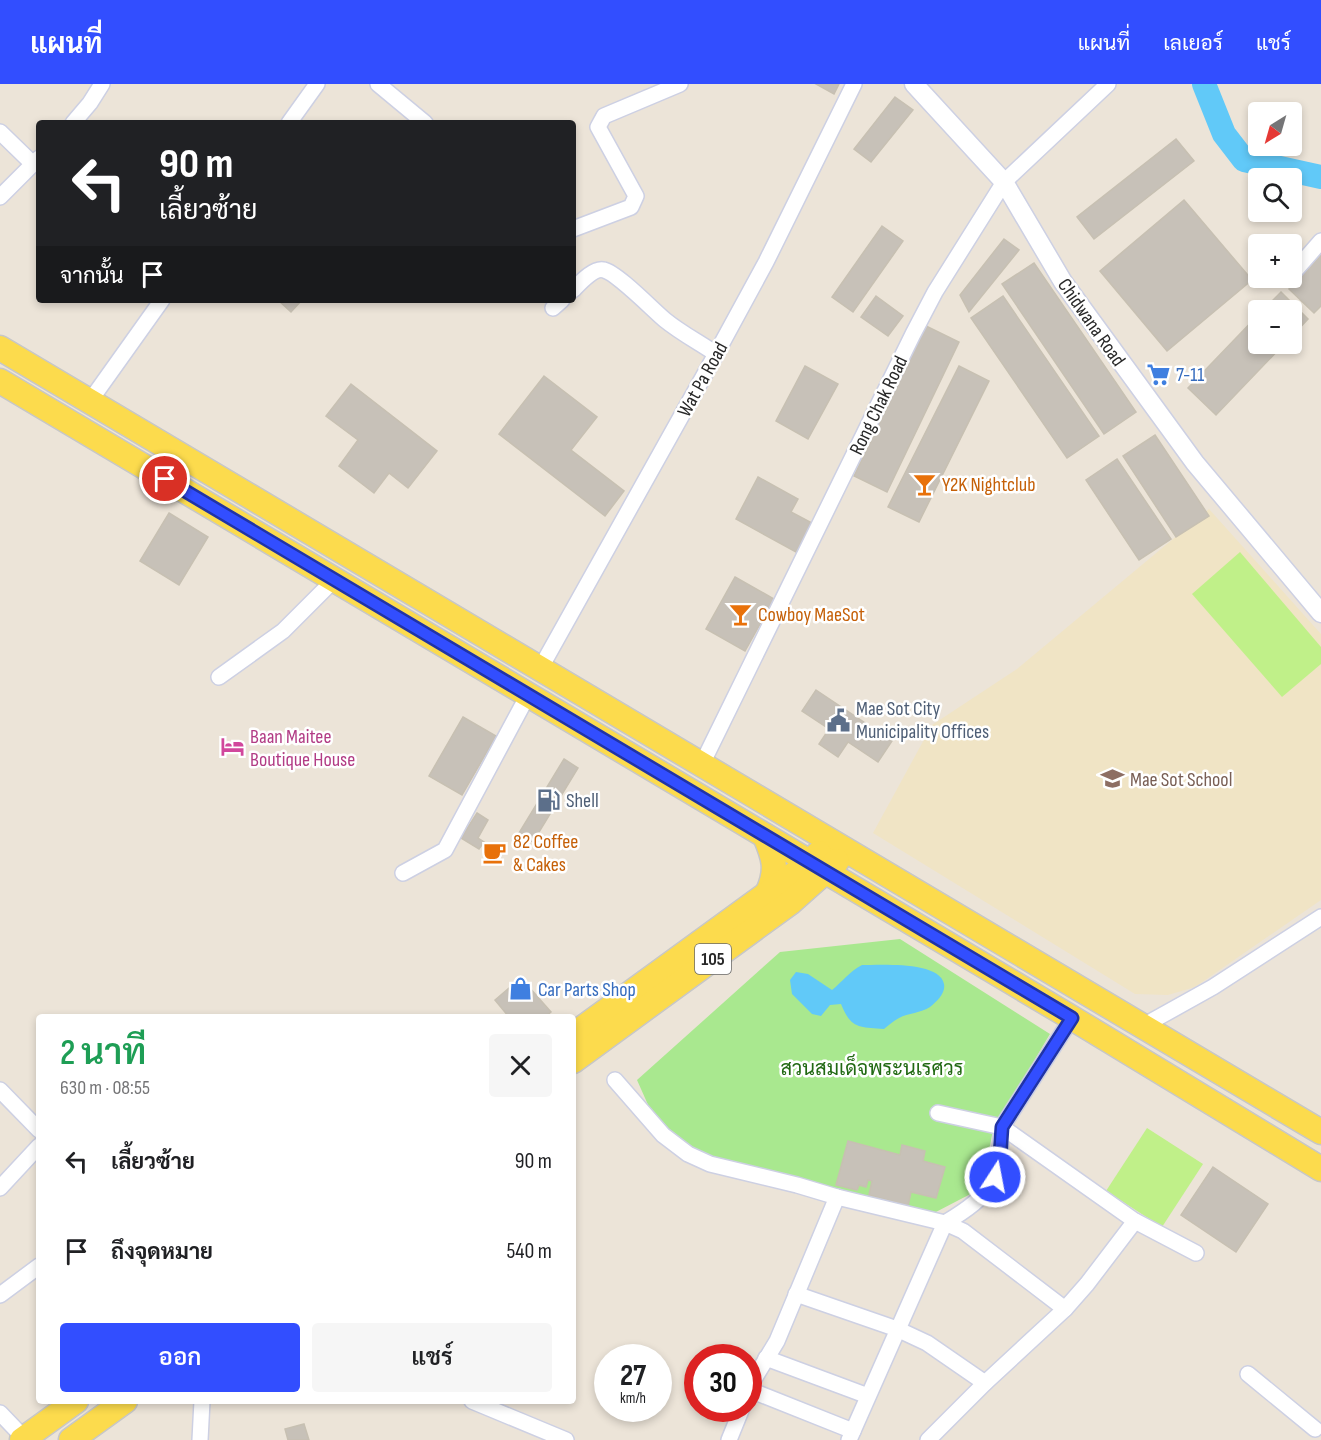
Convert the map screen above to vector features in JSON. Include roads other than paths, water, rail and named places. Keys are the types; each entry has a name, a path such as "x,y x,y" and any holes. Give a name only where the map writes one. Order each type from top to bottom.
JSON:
{"main road":[{"path":"0,348 1321,1132"},
{"path":"0,381 1321,1168"},
{"path":"302,561 316,535"},
{"path":"765,836 772,852 774,866 773,879 768,892"},
{"name":"105","path":"576,1059 791,902 817,867 840,846"},
{"name":"105","path":"576,1033 768,892 817,867"},
{"path":"791,902 828,893 843,893 873,900"},
{"path":"23,1439 72,1404"},
{"path":"71,1440 120,1404"}],"street":[{"path":"76,120 102,84"},
{"path":"291,120 317,84"},
{"path":"378,84 421,120"},
{"path":"576,228 631,207 636,196 598,127 604,116 680,84"},
{"name":"Wat Pa Road","path":"540,669 717,354 766,262 854,84"},
{"name":"Chidwana Road","path":"914,84 1004,182 1063,282 1175,437 1321,613"},
{"name":"Rong Chak Road","path":"702,765 935,292 1004,182 1108,84"},
{"path":"0,132 36,161 0,197"},
{"path":"1302,262 1321,241"},
{"path":"576,287 588,275 603,269 619,279 668,322 717,354"},
{"path":"90,401 160,303"},
{"path":"219,677 283,632 334,580"},
{"path":"403,873 445,850 528,695"},
{"path":"1143,1026 1213,987 1321,917"},
{"path":"762,1398 851,1437 945,1223 985,1193 995,1177 1000,1156 1002,1127 1072,1018"},
{"path":"615,1080 663,1135 688,1154 710,1164 945,1223 963,1231 1065,1309"},
{"path":"0,1090 36,1127"},
{"path":"938,1113 1002,1127 1135,1221 1196,1253"},
{"path":"0,1188 36,1149"},
{"path":"762,1366 777,1341 837,1197"},
{"path":"927,1440 1065,1309 1135,1221"},
{"path":"0,1295 36,1268"},
{"path":"796,1294 897,1329 927,1343 985,1383"},
{"path":"766,1358 868,1396"},
{"path":"1248,1374 1314,1435"},
{"path":"200,1440 202,1404"},
{"path":"478,1404 545,1436 566,1440"},
{"path":"0,1413 23,1439"},
{"path":"729,1440 736,1422"}],"water":[{"path":"862,965 908,966 932,971 940,977 944,984 944,991 930,1007 899,1018 884,1029 857,1025 848,1018 841,1004 830,1005 821,1016 812,1014 792,994 790,980 796,972 808,974 832,990"}],"waterway":[{"path":"1204,84 1224,134 1244,160 1321,177"}],"place":[{"name":"7-11","path":"1158,374"},
{"name":"Y2K Nightclub","path":"924,484"},
{"name":"Cowboy MaeSot","path":"740,614"},
{"name":"Mae Sot City Municipality Offices","path":"838,720"},
{"name":"Baan Maitee Boutique House","path":"232,747"},
{"name":"Mae Sot School","path":"1112,779"},
{"name":"Shell","path":"548,800"},
{"name":"82 Coffee & Cakes","path":"495,853"},
{"name":"Car Parts Shop","path":"520,989"}],"park label":[{"name":"สวนสมเด็จพระนเรศวร","path":"872,1068"}]}
